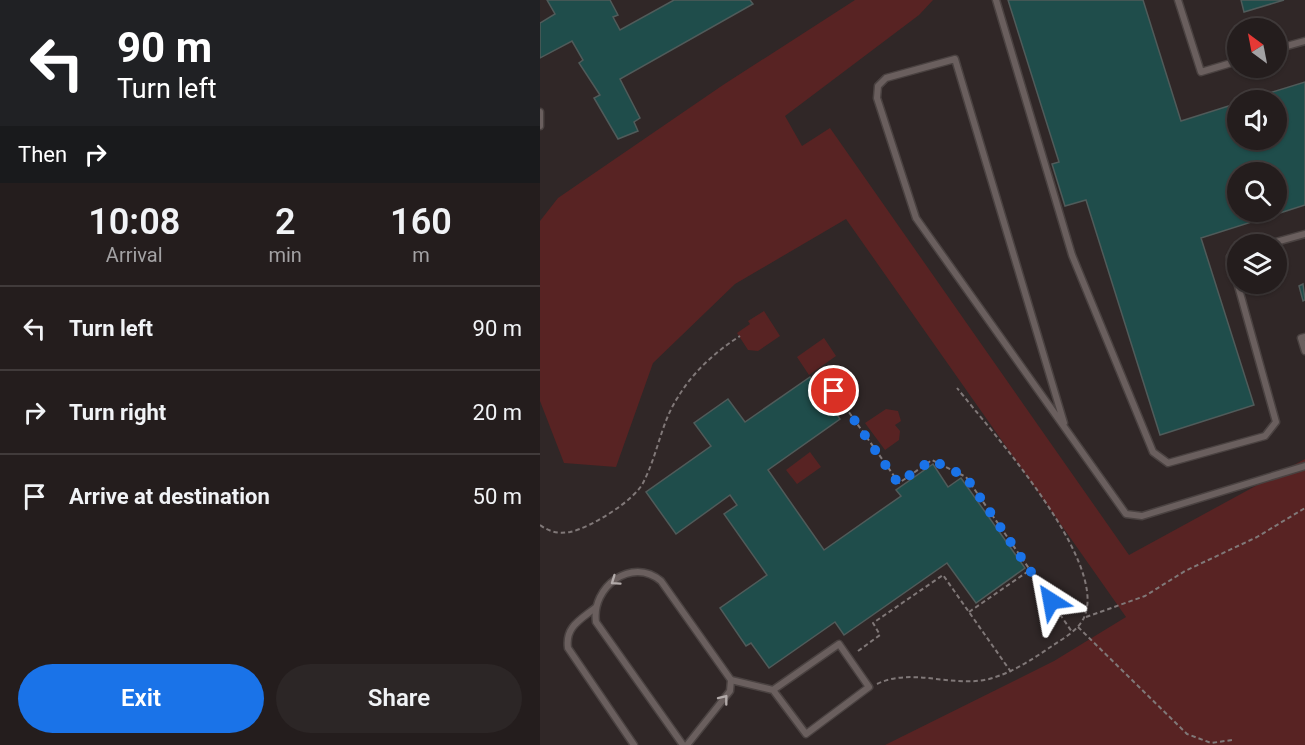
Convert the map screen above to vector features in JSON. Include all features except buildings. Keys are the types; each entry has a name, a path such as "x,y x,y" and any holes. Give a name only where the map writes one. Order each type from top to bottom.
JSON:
{"lane":[{"path":"996,0 1072,255 1153,452 1168,463 1265,436 1276,422 1241,294"},
{"path":"1178,0 1201,72 1227,64"},
{"path":"1287,47 1305,41"},
{"path":"1064,423 955,59 886,78 878,86 877,98 916,218 1064,423 1126,514 1142,516 1305,466"},
{"path":"540,112 540,126"},
{"path":"1287,239 1305,234"},
{"path":"1305,337 1301,338 1305,351"},
{"path":"595,608 599,629 685,745 730,691 731,680 661,581 652,573 633,571 620,577 602,590 595,608 571,628 566,637 568,648 634,745"},
{"path":"731,680 773,690 806,734 869,687 839,644 773,690"}],"path":[{"path":"540,525 553,533 571,532 592,522 636,493 644,482 667,414 679,395 705,364 740,336"},
{"path":"869,687 900,676 966,682 1011,672 1072,632 1085,617 1088,606 1087,583 1083,567 1033,486 957,388"},
{"path":"825,398 834,391 898,483 932,460 966,477 1072,632"},
{"path":"1085,617 1145,596 1185,571 1257,537 1305,508"},
{"path":"969,612 1030,570"},
{"path":"848,657 880,635 873,623 943,575 1011,672"},
{"path":"1078,627 1187,734 1211,743 1232,740"}],"shaded area":[{"path":"855,0 933,0 919,15 785,116 802,146 830,128 1129,555 1305,459 1305,745 885,745 1054,661 1126,617 846,219 735,284 653,363 616,467 564,463 540,401 540,221 558,198 723,85"},
{"path":"764,311 780,336 758,351 748,350 737,333 750,324 748,321"},
{"path":"824,338 836,356 809,375 797,357"},
{"path":"886,409 898,411 901,421 895,425 900,431 899,440 885,450 865,423"},
{"path":"810,452 821,467 797,484 786,470"}],"route":[{"path":"834,391 898,483 932,460 966,477 1051,601"}]}
